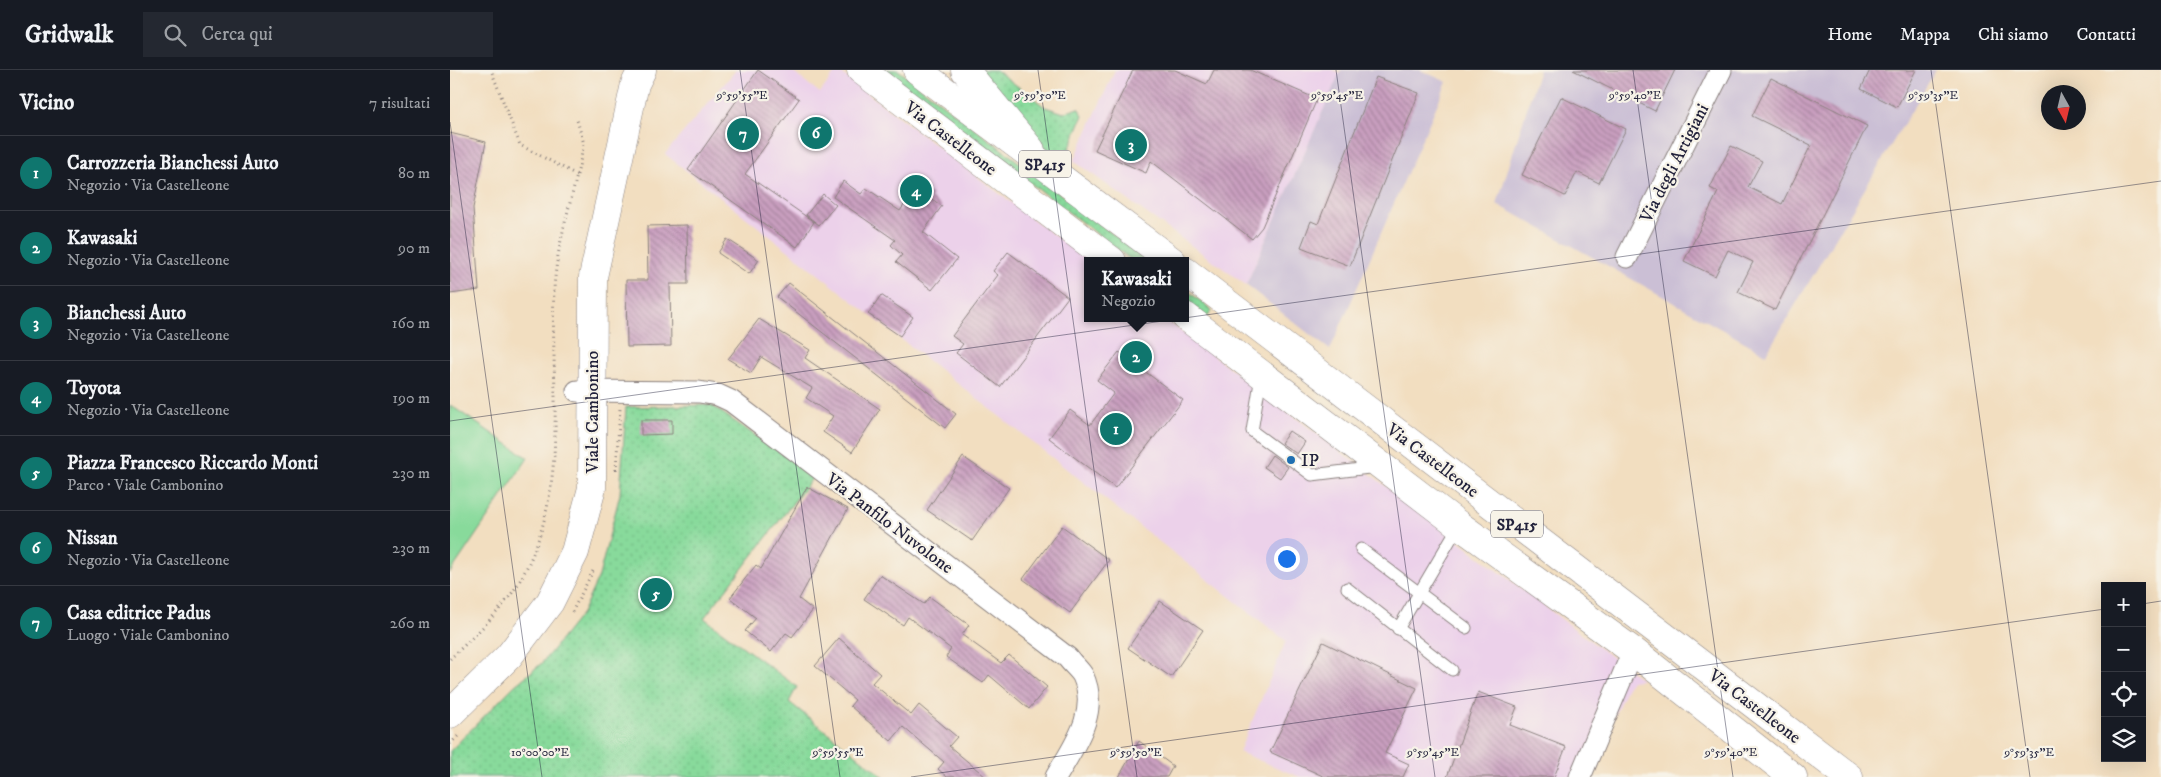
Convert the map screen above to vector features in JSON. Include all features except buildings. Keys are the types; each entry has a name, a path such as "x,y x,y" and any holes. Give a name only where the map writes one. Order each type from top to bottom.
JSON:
{"main road":[{"name":"Viale Cambonino","path":"450,714 509,656 550,602 575,552 592,488 577,276 580,246 605,139 621,86 622,70"},
{"name":"Viale Cambonino","path":"450,692 497,648 536,594 560,548 576,488 593,277 635,84 642,70"},
{"name":"Via Castelleone","path":"861,70 1107,257"},
{"name":"Via Castelleone","path":"917,70 1167,257"},
{"path":"966,70 1038,159"},
{"name":"Via Castelleone","path":"1189,274 1849,777"},
{"name":"Via Castelleone","path":"1189,319 1459,525 1632,651 1793,777"}],"street":[{"name":"Via degli Artigiani","path":"1627,257 1721,70"},
{"name":"Via Panfilo Nuvolone","path":"584,391 699,392 718,395 731,401 1068,658 1083,676 1089,698 1086,725 1056,777"},
{"path":"1580,777 1632,651"}],"lane":[{"path":"1262,374 1252,430 1312,476 1382,466"},
{"path":"1398,629 1459,525"},
{"path":"1361,549 1466,628"},
{"path":"1347,588 1452,670"}],"path":[{"path":"490,71 520,145 577,175"},
{"path":"450,659 484,627 522,578 544,527 553,477 556,411 554,290 557,252 584,144 577,120"}],"shaded area":[{"path":"736,70 790,70 820,93 837,70 1084,258 1084,322 1169,322 1642,680 1630,681 1586,777 1300,777 1239,752 1286,641 665,154"},
{"path":"1115,70 1332,70 1340,73 1246,285 1074,161"},
{"path":"1341,70 1420,70 1447,82 1330,350 1246,285"},
{"path":"1539,70 1936,70 1766,354 1497,204"}],"green space":[{"path":"881,70 898,70 1143,257 1128,257"},
{"path":"971,70 996,70 1045,107 1064,113 1078,108 1083,115 1062,167"},
{"path":"1189,292 1212,310 1207,317 1189,303"},
{"path":"450,405 528,458 450,573"},
{"path":"711,405 814,476 704,618 797,687 789,702 884,777 450,777 450,751 514,686 542,663 582,613 599,576 620,494 626,407"}],"place":[{"name":"Nissan","path":"816,133"},
{"name":"Casa editrice Padus","path":"743,134"},
{"name":"Bianchessi Auto","path":"1131,145"},
{"name":"Toyota","path":"916,191"},
{"name":"Kawasaki","path":"1136,357"},
{"name":"Carrozzeria Bianchessi Auto","path":"1116,429"},
{"name":"IP","path":"1291,460"},
{"name":"Piazza Francesco Riccardo Monti","path":"656,594"}]}
